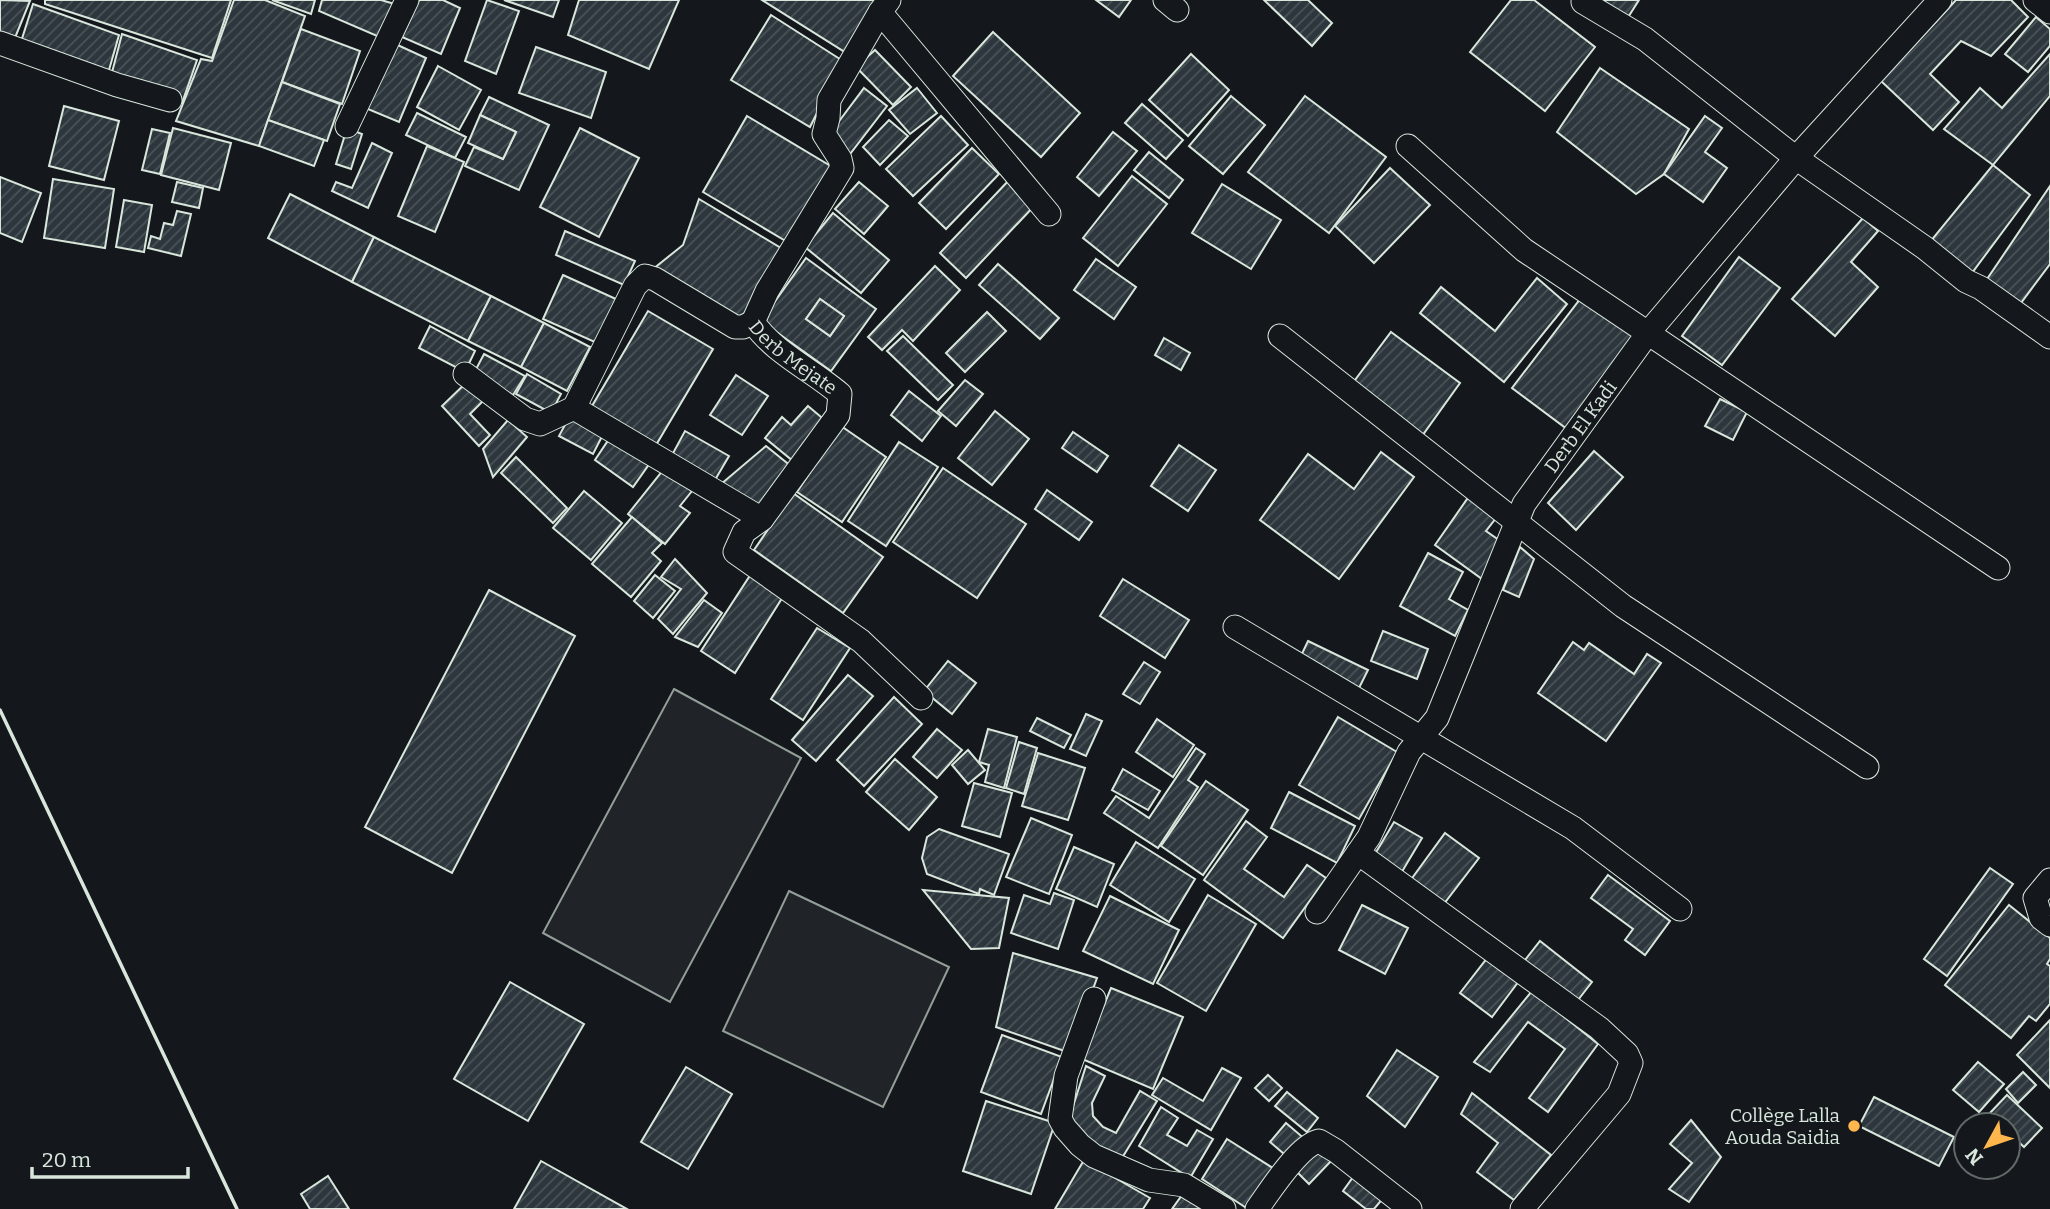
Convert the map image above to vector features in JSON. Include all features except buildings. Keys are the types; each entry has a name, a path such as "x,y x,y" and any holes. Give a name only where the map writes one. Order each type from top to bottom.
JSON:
{"lane":[{"path":"347,126 407,0"},
{"name":"Derb El Kadi","path":"1317,912 1369,837 1409,752 1437,718 1524,504 1648,333 1796,158 1940,0"},
{"path":"2035,0 2050,12"},
{"path":"1583,2 1645,39 1796,158 1925,248 1966,281 1981,288 2050,337"},
{"name":"Derb Mejate","path":"921,698 861,641 735,552 744,532 762,519 838,415 840,394 820,376 763,337 752,322 767,291 842,168 840,159 824,134 829,100 884,6 1049,214"},
{"path":"0,43 117,85 170,100"},
{"path":"1408,146 1524,250 1998,568"},
{"path":"465,374 525,419 540,424 574,408 635,286 645,276 655,279 735,327 743,327 752,322"},
{"path":"1280,336 1623,606 1867,767"},
{"path":"574,408 762,519"},
{"path":"1235,627 1573,828 1680,909"},
{"path":"1358,853 1600,1028 1627,1054 1631,1063 1619,1094 1522,1209"},
{"path":"2050,880 2035,898 2041,918 2050,925"},
{"path":"1094,999 1066,1076 1060,1119 1065,1128 1094,1156 1149,1180 1184,1185 1224,1209"},
{"path":"1257,1209 1294,1160 1311,1143 1319,1142 1336,1151 1410,1209"}],"shaded area":[{"path":"674,689 801,758 670,1002 543,933"},
{"path":"789,891 949,967 883,1107 723,1031"}],"wall":[{"path":"0,710 237,1209"}],"place":[{"name":"Collège Lalla Aouda Saidia","path":"1854,1126"}]}
